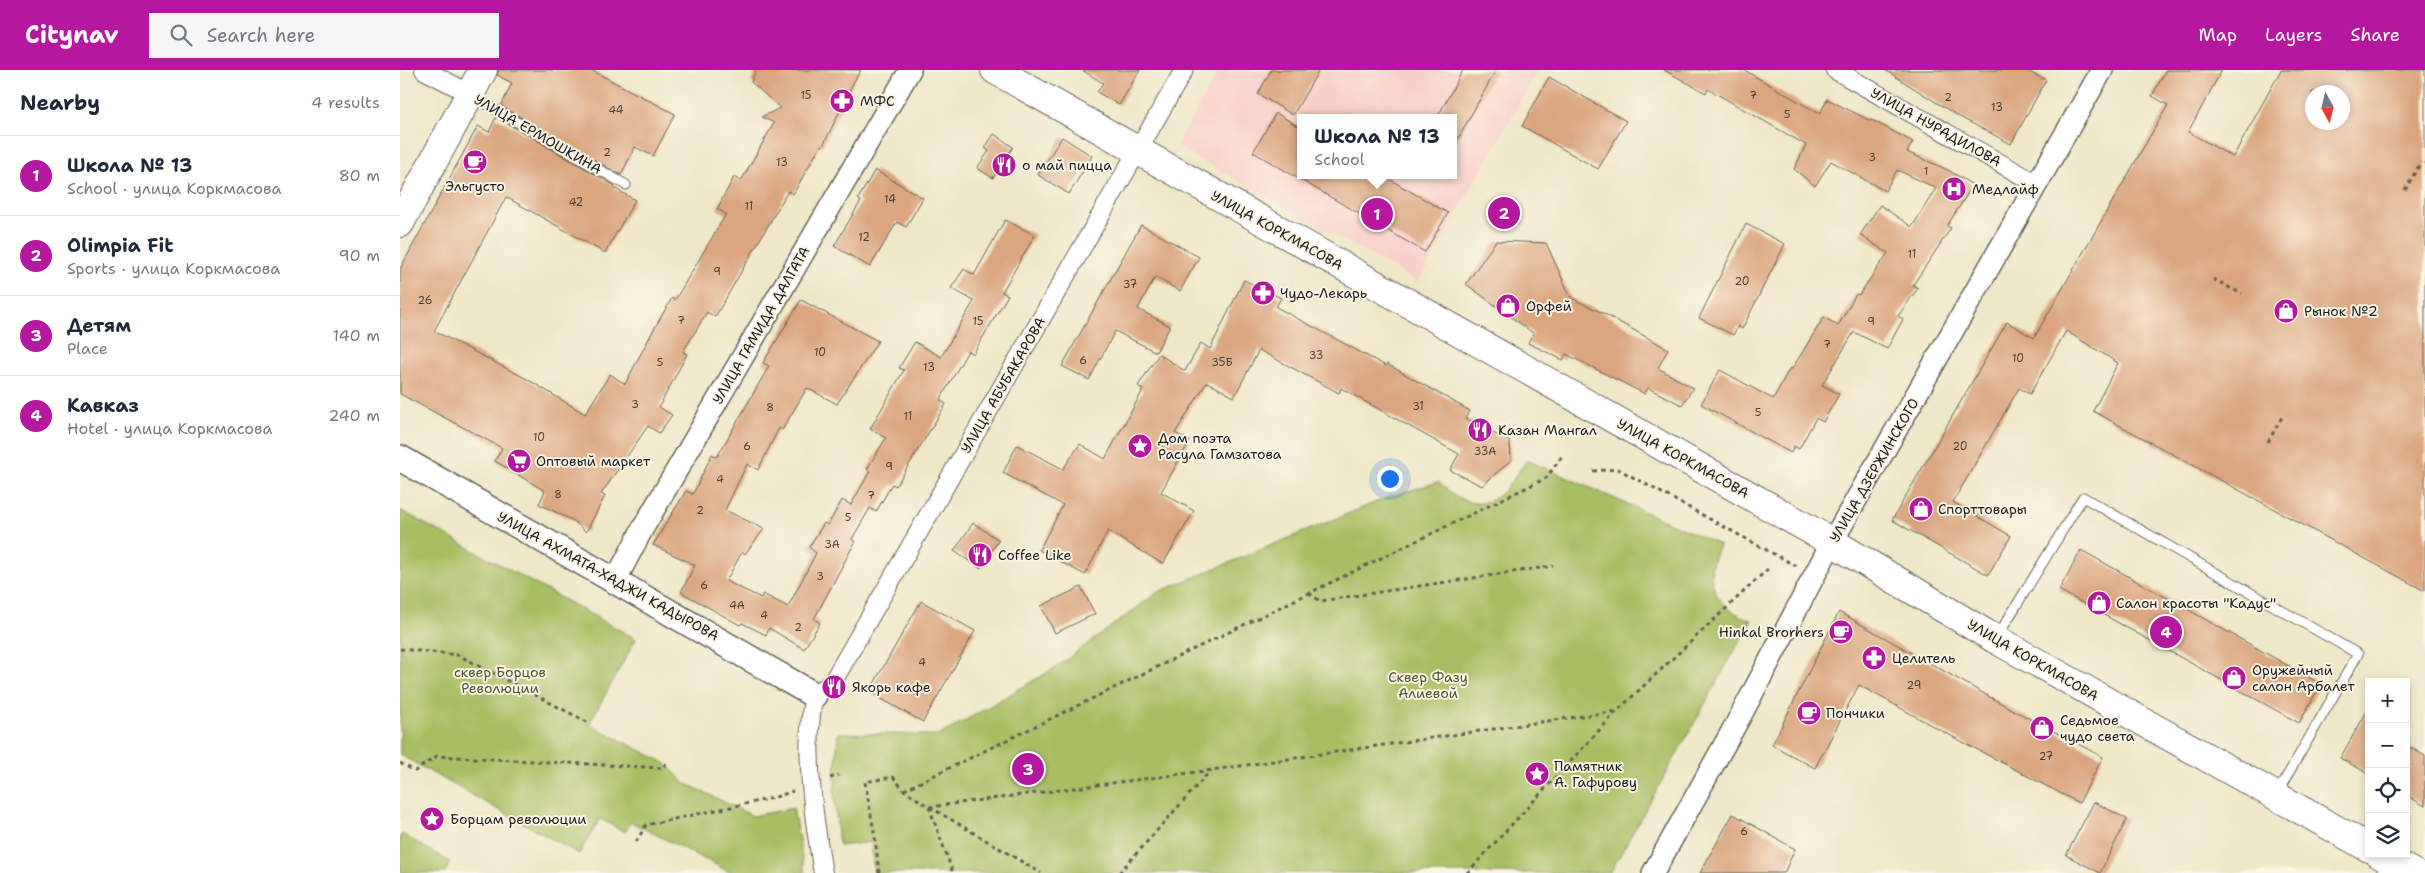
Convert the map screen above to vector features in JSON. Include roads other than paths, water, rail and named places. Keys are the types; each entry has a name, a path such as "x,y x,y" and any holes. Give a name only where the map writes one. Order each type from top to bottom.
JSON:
{"main road":[{"path":"400,189 462,83 483,70"},
{"name":"УЛИЦА КОРКМАСОВА","path":"995,70 1832,542 1995,639 2365,846"},
{"path":"400,223 462,83"},
{"name":"УЛИЦА АХМАТА-ХАДЖИ КАДЫРОВА","path":"400,458 721,640 814,696"},
{"path":"2386,858 2413,873"}],"street":[{"name":"УЛИЦА ЕРМОШКИНА","path":"424,70 462,83"},
{"name":"УЛИЦА ГАМИДА ДАЛГАТА","path":"615,581 642,528 910,70"},
{"name":"УЛИЦА АБУБАКАРОВА","path":"814,696 832,683 1184,70"},
{"name":"УЛИЦА НУРАДИЛОВА","path":"1835,70 2037,184"},
{"name":"УЛИЦА ДЗЕРЖИНСКОГО","path":"1653,873 1741,715 1832,542 2102,70"},
{"path":"814,696 809,732 810,760 817,839 823,873"}],"lane":[{"name":"УЛИЦА ЕРМОШКИНА","path":"462,83 626,185"},
{"path":"1995,639 2083,497 2358,654 2275,796"}],"place":[{"name":"МФС","path":"842,101"},
{"name":"Эльгусто","path":"475,162"},
{"name":"о май пицца","path":"1004,165"},
{"name":"Медлайф","path":"1954,189"},
{"name":"Olimpia Fit","path":"1504,213"},
{"name":"Школа № 13","path":"1377,214"},
{"name":"Чудо-Лекарь","path":"1263,293"},
{"name":"Орфей","path":"1508,306"},
{"name":"Рынок №2","path":"2286,311"},
{"name":"Казан Мангал","path":"1480,430"},
{"name":"Дом поэта Расула Гамзатова","path":"1140,446"},
{"name":"Оптовый маркет","path":"519,461"},
{"name":"Спорттовары","path":"1921,509"},
{"name":"Coffee Like","path":"980,555"},
{"name":"Салон красоты \"Кадус\"","path":"2099,603"},
{"name":"Hinkal Brorhers","path":"1841,632"},
{"name":"Кавказ","path":"2166,632"},
{"name":"Целитель","path":"1874,658"},
{"name":"Оружейный салон Арбалет","path":"2234,678"},
{"name":"Якорь кафе","path":"834,687"},
{"name":"Пончики","path":"1809,713"},
{"name":"Седьмое чудо света","path":"2042,728"},
{"name":"Детям","path":"1028,769"},
{"name":"Памятник А. Гафурову","path":"1537,774"},
{"name":"Борцам революции","path":"432,819"}],"park label":[{"name":"сквер Борцов Революции","path":"500,680"},
{"name":"Сквер Фазу Алиевой","path":"1428,686"}]}
